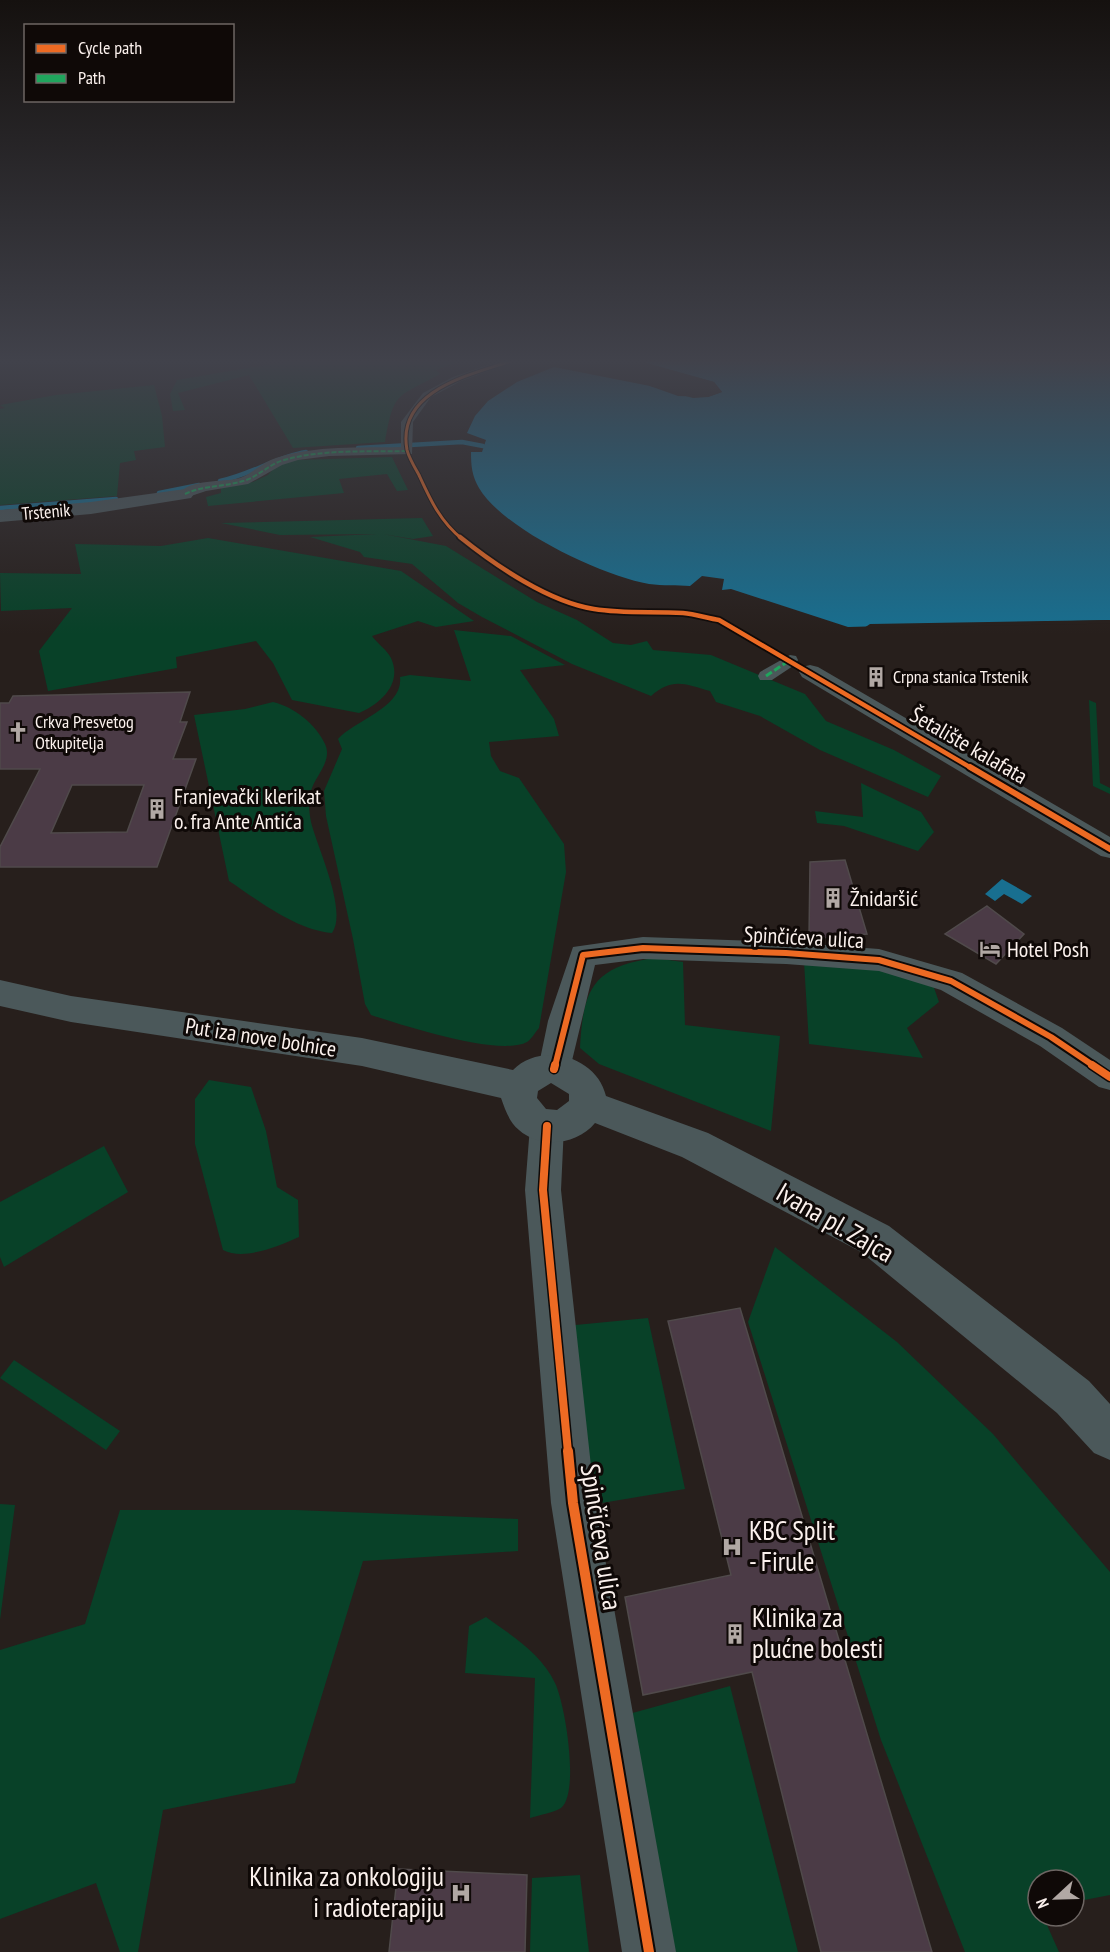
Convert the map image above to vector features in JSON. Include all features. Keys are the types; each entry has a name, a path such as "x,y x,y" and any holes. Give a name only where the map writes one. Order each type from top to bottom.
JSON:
{"street":[{"name":"Trstenik","path":"0,516 101,507 185,495 198,488 243,481 266,470 272,463 285,459 349,452"},
{"path":"766,676 800,666"},
{"name":"Šetalište kalafata","path":"800,666 1110,849"},
{"name":"Spinčićeva ulica","path":"554,1069 564,1021 583,955 643,948 786,953 879,960 951,981 1051,1037 1110,1077"},
{"name":"Put iza nove bolnice","path":"0,993 71,1009 362,1052 521,1087"},
{"path":"554,1069 568,1071 582,1082 587,1096 583,1112 567,1123 547,1126 528,1118 522,1111 518,1094 521,1087 534,1073 554,1069"},
{"name":"Ivana pl. Zajca","path":"586,1104 695,1144 875,1239 1073,1397 1110,1437"},
{"name":"Spinčićeva ulica","path":"547,1126 543,1190 573,1503 649,1952"}],"green space":[{"path":"0,452 134,452 136,460 120,463 117,496 0,505"},
{"path":"392,457 408,490 397,491 387,474 339,479 344,493 208,506 206,497 221,493 221,487 253,482 268,475 276,466 296,460"},
{"path":"422,518 433,536 413,539 383,534 446,546 537,602 577,620 613,643 631,645 647,641 653,650 711,655 805,694 826,721 894,750 941,776 928,797 820,750 760,716 716,702 710,691 686,684 672,684 651,696 572,664 482,617 458,603 412,564 364,557 360,552 310,537 377,534 280,535 221,523"},
{"path":"208,538 401,571 474,621 436,627 418,621 372,636 391,658 394,676 392,684 382,698 359,713 292,700 273,663 256,641 176,657 177,668 48,691 39,651 72,608 1,611 0,573 81,574 75,544 161,546"},
{"path":"454,630 511,636 565,665 520,670 554,719 559,736 489,742 491,756 500,771 519,778 564,844 566,872 539,1028 527,1042 514,1046 495,1046 450,1038 371,1015 365,1004 326,816 324,791 342,749 338,739 345,732 377,713 394,697 399,688 400,677 410,675 471,681"},
{"path":"1089,700 1096,703 1100,783 1110,788 1110,794 1093,786"},
{"path":"273,702 304,717 321,737 327,750 325,762 311,791 309,807 311,822 334,895 336,923 332,933 318,931 292,921 229,881 194,715 245,709"},
{"path":"861,783 921,812 934,832 918,851 844,826 817,823 815,811 863,817"},
{"path":"654,958 683,962 685,1025 780,1036 771,1131 599,1064 580,1048 584,1011 588,996 595,985 604,975 617,968"},
{"path":"804,962 868,966 932,982 939,1002 907,1028 923,1058 809,1044"},
{"path":"209,1080 251,1087 266,1131 277,1187 298,1200 299,1237 272,1248 251,1253 231,1253 223,1250 195,1144 195,1099"},
{"path":"104,1146 128,1192 4,1267 0,1257 0,1202"},
{"path":"775,1247 897,1342 993,1434 1110,1572 1110,1895 1086,1900 1086,1868 1026,1868 1026,1928 1048,1928 1059,1952 965,1952 881,1740 748,1322"},
{"path":"648,1318 685,1489 584,1506 565,1326"},
{"path":"14,1360 120,1431 106,1450 0,1378"},
{"path":"0,1504 15,1505 0,1620"},
{"path":"120,1510 296,1510 518,1519 518,1551 363,1561 295,1783 163,1810 138,1952 120,1952 96,1883 0,1919 0,1650 85,1624"},
{"path":"486,1617 515,1638 542,1663 555,1683 563,1709 570,1767 567,1799 561,1808 530,1818 535,1678 465,1673 469,1626"},
{"path":"730,1686 798,1952 661,1952 618,1717"},
{"path":"580,1875 589,1952 530,1952 532,1878"}],"water":[{"path":"471,452 1110,452 1110,620 848,627 731,589 722,590 724,579 702,576 690,586 649,584 581,561 531,534 509,519 491,504 479,488 473,475"},
{"path":"1002,879 1032,896 1022,904 1004,894 995,901 985,894"}],"pier":[{"path":"1110,620 1110,623 1088,624 864,628 870,624"}],"building":[{"name":"Franjevački klerikat o. fra Ante Antića","path":"190,692 180,722 187,722 173,759 196,759 157,867 0,867 0,847 40,769 0,769 0,703 9,703 13,696","holes":["72,785 144,785 127,832 51,833"]},
{"name":"Žnidaršić","path":"845,860 867,934 809,939 810,862"},
{"name":"Hotel Posh","path":"987,906 1024,934 996,964 945,934"},
{"name":"Klinika za plućne bolesti","path":"740,1308 932,1952 821,1952 752,1672 643,1695 625,1597 731,1575 668,1321"},
{"name":"Klinika za onkologiju i radioterapiju","path":"398,1869 527,1875 525,1952 389,1952"}],"waterway":[{"name":"Trstenik","path":"220,481 305,452"},
{"name":"Trstenik","path":"159,493 199,485"},
{"name":"Trstenik","path":"0,508 116,499"}],"marked path":[{"path":"185,494 206,487 243,481 278,462 298,456 344,452"},
{"path":"766,676 790,660"}],"cycle path":[{"path":"408,452 435,510 446,526 480,553 557,599 593,609 633,613 684,613 719,620 1110,849"},
{"path":"554,1069 564,1021 583,955 643,948 786,953 879,960 951,981 1051,1037 1110,1077"},
{"path":"547,1126 543,1190 573,1503 649,1952"}],"place":[{"name":"Crpna stanica Trstenik","path":"876,677"},
{"name":"Crkva Presvetog Otkupitelja","path":"18,732"},
{"name":"Franjevački klerikat o. fra Ante Antića","path":"157,809"},
{"name":"Žnidaršić","path":"833,898"},
{"name":"Hotel Posh","path":"990,949"},
{"name":"KBC Split - Firule","path":"732,1547"},
{"name":"Klinika za plućne bolesti","path":"735,1634"},
{"name":"Klinika za onkologiju i radioterapiju","path":"461,1893"}]}
